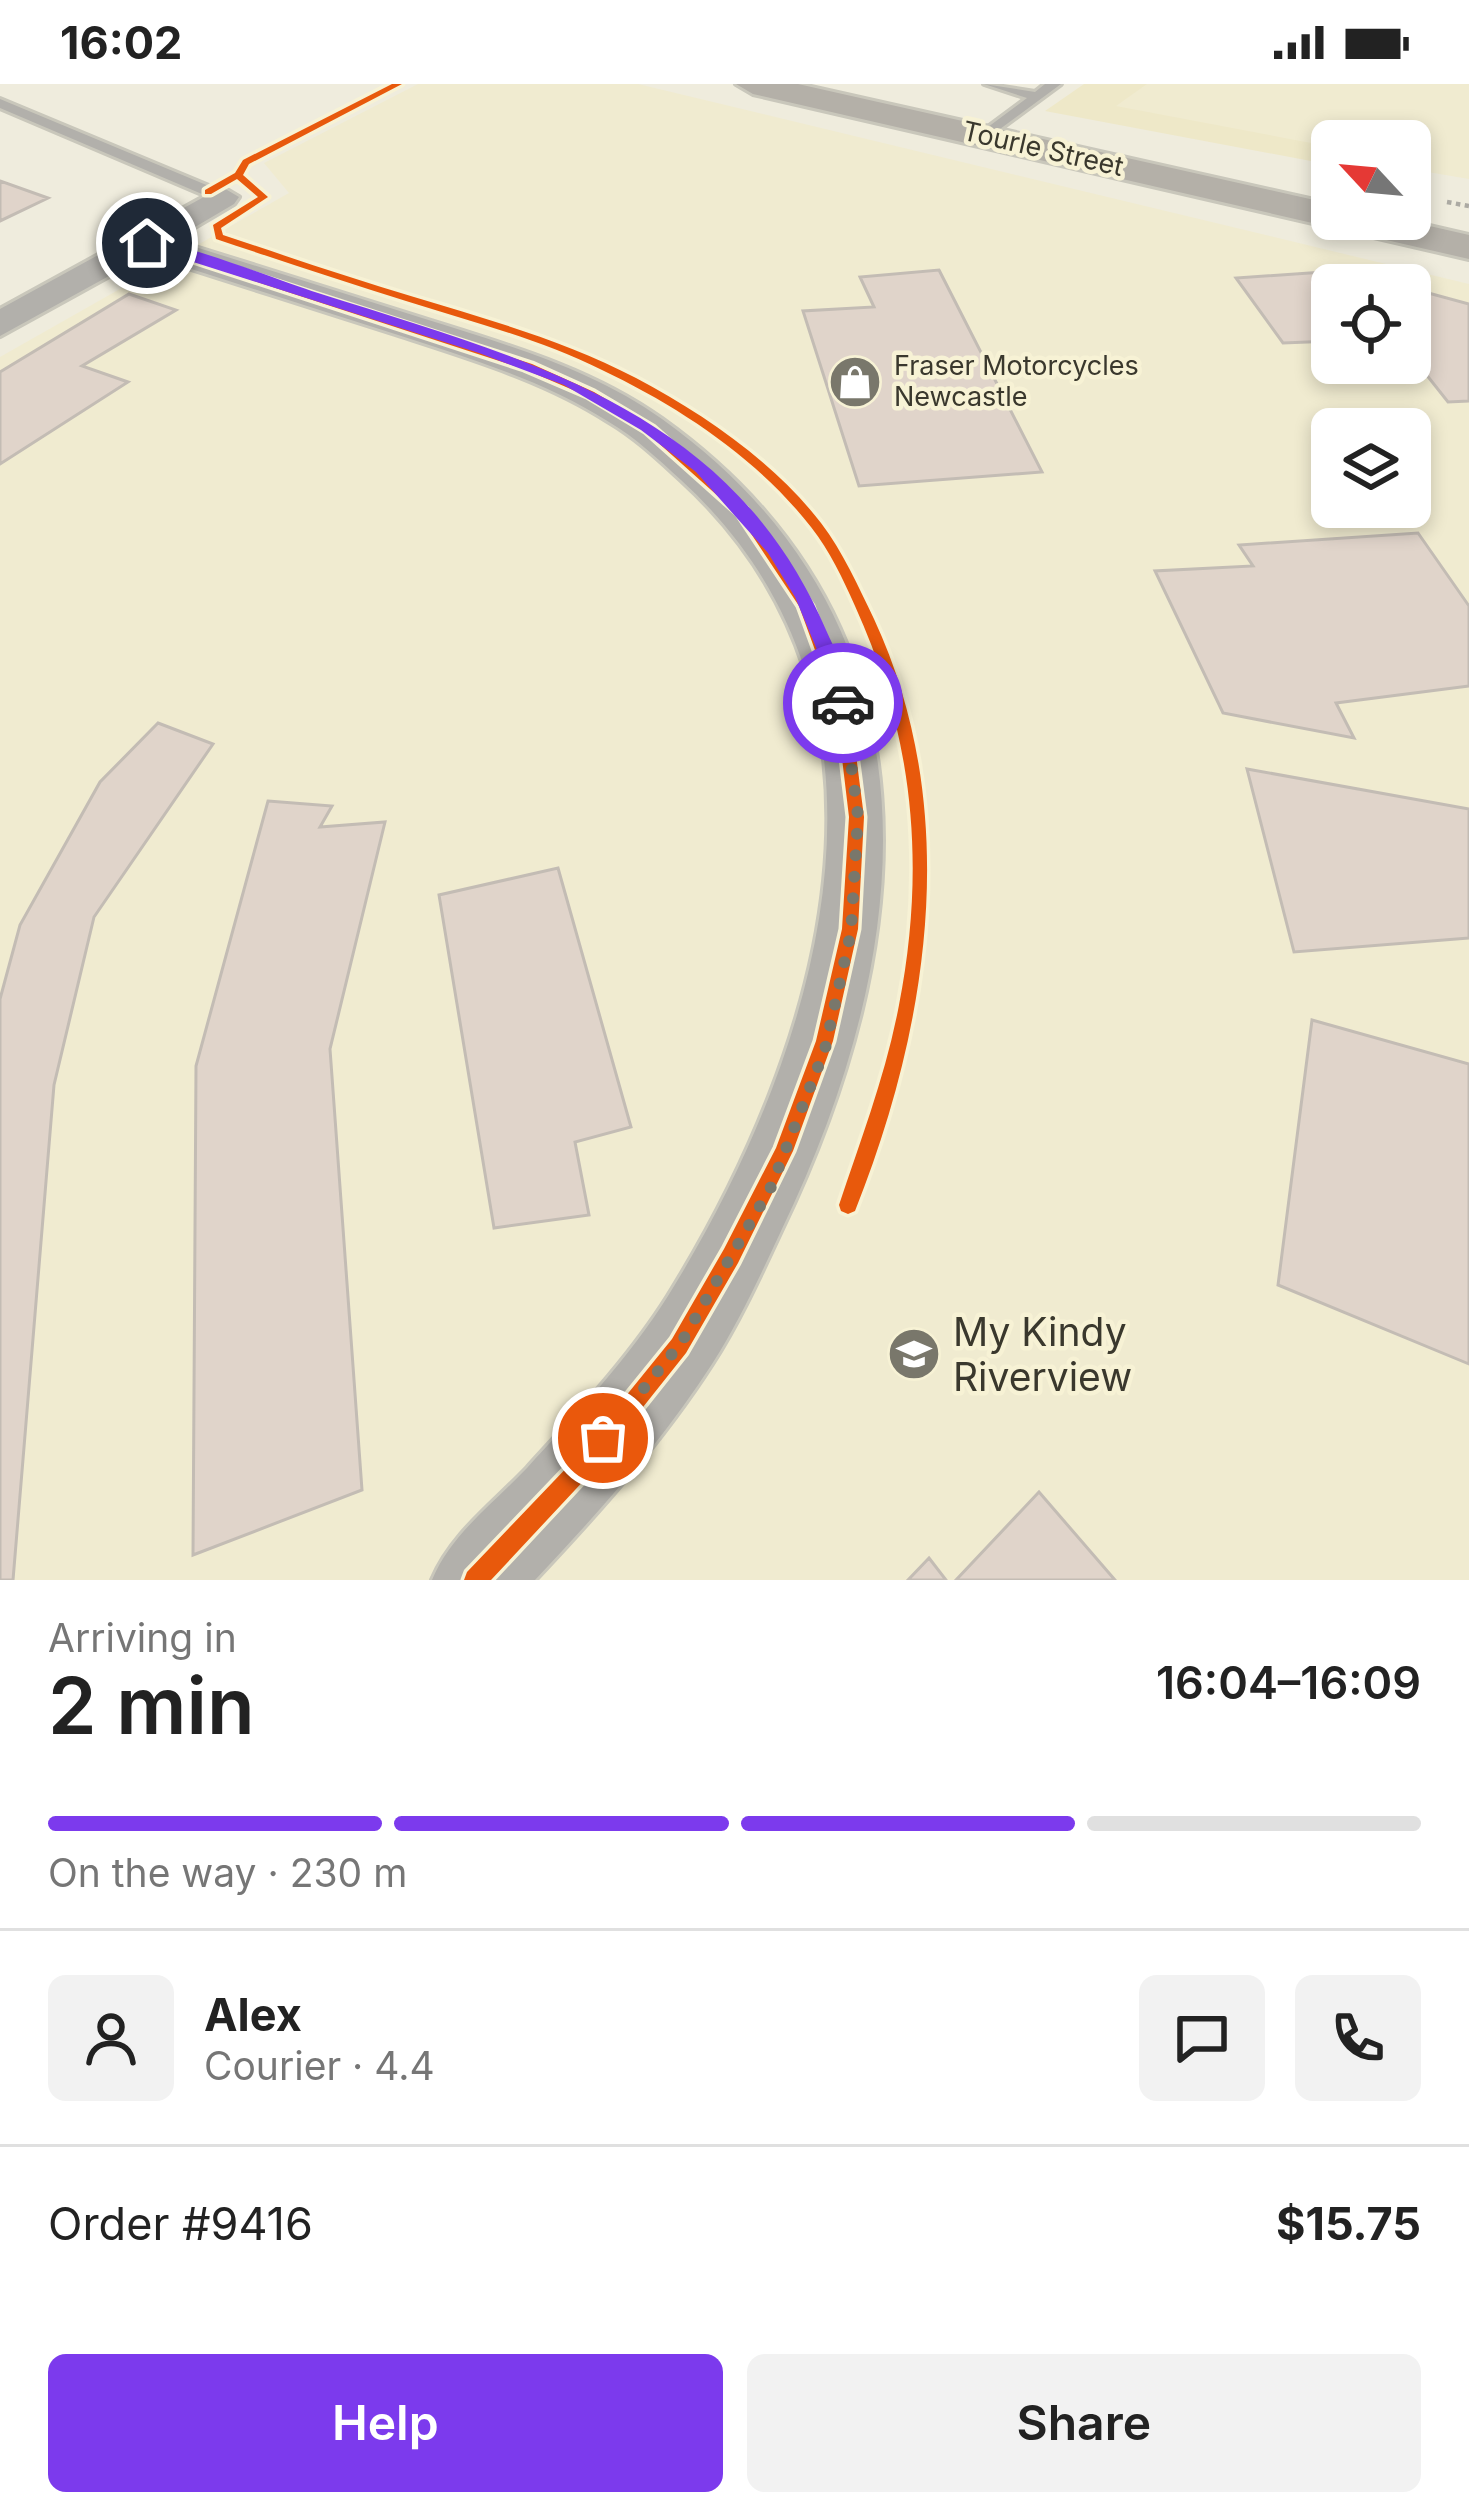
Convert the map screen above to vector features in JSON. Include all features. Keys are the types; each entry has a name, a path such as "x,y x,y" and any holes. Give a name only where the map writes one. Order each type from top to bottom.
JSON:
{"main road":[{"name":"Tourle Street","path":"753,84 1311,193"},
{"name":"Tourle Street","path":"826,84 1311,211"},
{"path":"1431,219 1469,227"},
{"path":"1431,239 1469,248"}],"street":[{"path":"0,325 222,197"},
{"path":"147,243 505,358 569,382 646,427 701,469 774,550 803,597 841,686 858,816 851,932 825,1049 771,1187 681,1343 551,1502 475,1580"}],"lane":[{"path":"991,84 1036,96"},
{"path":"994,130 1054,84"},
{"path":"0,103 222,197"}],"shaded area":[{"path":"418,84 638,84 1386,264 1311,264 1311,384 1431,384 1431,275 1469,284 1469,1580 0,1580 0,357 289,193 264,163"},
{"path":"1084,84 1147,84 1116,106 1311,143 1311,161 1045,111"},
{"path":"1099,84 1469,84 1469,179 1431,173 1431,120 1311,120 1311,150 1068,105"}],"building":[{"path":"0,181 48,198 0,221"},
{"path":"939,270 1042,472 859,486 803,311 874,307 860,277"},
{"path":"1311,273 1311,342 1283,343 1236,278"},
{"path":"129,294 176,310 82,366 128,382 0,464 0,372"},
{"path":"1431,294 1469,304 1469,401 1448,402 1431,381"},
{"path":"1418,533 1469,606 1469,686 1336,703 1354,738 1223,713 1155,571 1253,566 1239,545"},
{"path":"158,723 213,744 94,917 54,1085 13,1580 0,1580 0,999 20,925 100,782"},
{"path":"1247,769 1469,809 1469,938 1294,952"},
{"path":"268,801 332,806 320,827 385,822 330,1049 362,1490 193,1555 196,1066"},
{"path":"558,868 631,1127 575,1142 589,1215 494,1228 439,895"},
{"path":"1312,1020 1469,1064 1469,1364 1278,1285"},
{"path":"1039,1492 1115,1580 956,1580"},
{"path":"929,1558 946,1580 908,1580"}],"cycle path":[{"path":"208,192 238,175 246,162 398,84"},
{"path":"238,175 264,197 216,227 219,237 510,329 607,368 690,415 742,453 790,496 830,546 857,597 895,690 915,782 919,830 917,926 907,1006 848,1205"},
{"path":"147,243 528,367 590,394 649,429 742,512 806,606 843,708 857,817 850,929 825,1041 784,1151 679,1346 582,1467 475,1580"}],"way so far":[{"path":"603,1438 681,1343 771,1187 825,1049 851,932 858,816 843,703"}],"place":[{"name":"Fraser Motorcycles Newcastle","path":"855,382"},
{"name":"My Kindy Riverview","path":"914,1354"}],"route":[{"path":"147,243 484,350 569,382 646,427 701,469 774,550 803,597 841,686 843,703"}]}
